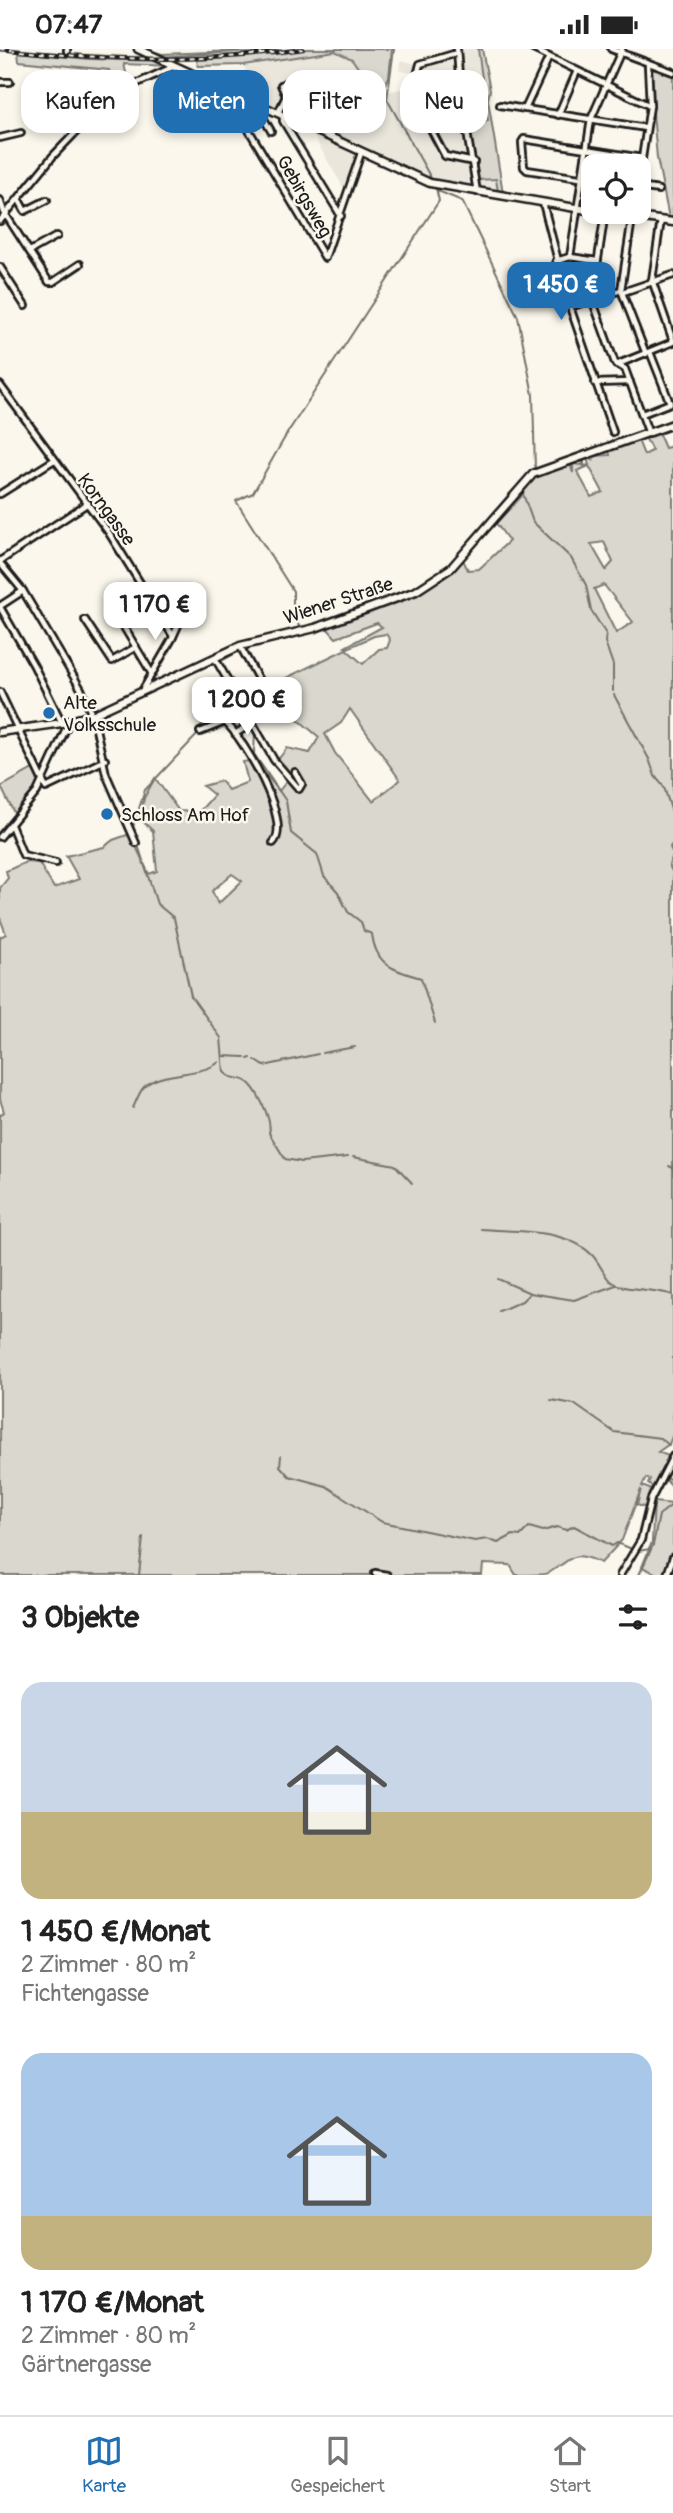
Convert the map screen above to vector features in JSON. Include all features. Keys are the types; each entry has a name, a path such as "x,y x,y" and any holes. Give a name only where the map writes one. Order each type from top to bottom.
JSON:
{"main road":[{"path":"138,49 184,70"},
{"path":"269,110 430,183 581,209"},
{"path":"651,218 673,222"},
{"name":"Wiener Straße","path":"0,733 92,715 241,648 301,631 428,584 451,568 523,484 539,471 673,424"}],"street":[{"path":"533,49 650,106"},
{"path":"611,49 621,51 648,65 673,72"},
{"path":"474,162 445,156 414,93 420,64 457,51 474,162 477,193"},
{"path":"585,154 591,119 621,51"},
{"path":"525,109 549,57"},
{"path":"643,154 650,106 648,65"},
{"path":"0,221 53,156 101,106 131,86 175,66"},
{"path":"558,115 577,71"},
{"path":"328,137 334,124 303,74 281,85 286,96 281,115 283,121 341,216"},
{"path":"0,82 10,82"},
{"path":"500,105 646,128"},
{"path":"0,138 21,133"},
{"name":"Gebirgsweg","path":"251,133 325,258 361,153"},
{"path":"581,178 527,170 524,167 524,139 617,154"},
{"path":"570,257 581,184"},
{"path":"651,189 659,190"},
{"path":"0,199 6,215 49,282 80,264"},
{"path":"19,200 25,211 47,199"},
{"path":"543,203 570,307 613,432"},
{"path":"616,365 673,341 652,282 661,221"},
{"path":"602,224 592,299 616,365 625,369 649,434"},
{"path":"632,224 622,291 670,403 642,414"},
{"path":"30,251 57,236"},
{"path":"556,261 570,257 597,261"},
{"path":"0,267 24,306"},
{"path":"570,307 673,275"},
{"path":"595,383 630,382"},
{"name":"Korngasse","path":"0,385 88,503 173,636"},
{"path":"0,493 54,460"},
{"path":"88,503 0,562 23,591 64,655 92,715 105,760 106,774 136,843"},
{"path":"0,837 42,783 65,722 0,606 23,591"},
{"path":"142,691 188,603"},
{"path":"110,604 152,674"},
{"path":"85,620 112,660 135,647"},
{"path":"241,648 272,704"},
{"path":"221,657 227,679 252,723 274,760 299,789 302,783 295,772"},
{"path":"0,693 42,783 49,789 105,760"},
{"path":"200,732 225,722 235,734 273,799 279,832 273,843"},
{"path":"235,734 252,723"},
{"path":"11,825 23,855 56,863"},
{"path":"620,1575 641,1540 651,1499 673,1457"},
{"path":"667,1575 673,1557"},
{"path":"375,1573 387,1575"}],"shaded area":[{"path":"0,49 151,56 161,61 89,59"},
{"path":"145,49 162,54 279,49 162,57"},
{"path":"307,49 197,60 170,61 162,57"},
{"path":"307,49 392,49 386,83 386,70 360,70 352,59 335,51 243,65 198,66 197,60"},
{"path":"459,49 478,49 481,70 399,71 401,60 416,64 417,61"},
{"path":"478,49 482,49 486,70 481,70"},
{"path":"335,51 352,59 359,70 283,70 283,113 269,106 269,70 246,70 243,65"},
{"path":"18,52 89,59 161,61 170,66 124,64 125,70 109,70 19,61"},
{"path":"649,68 673,74 673,219 669,218 657,158"},
{"path":"400,89 400,133 470,133 477,179 497,179 498,192 482,190 478,183 478,191 420,178 325,133 386,133 386,92"},
{"path":"488,100 503,193 498,192 496,179 477,180 470,133 488,133"},
{"path":"312,133 361,154 347,194"},
{"path":"658,432 665,448 673,446 673,1434 669,1444 658,1452 671,1457 654,1488 648,1484 650,1480 646,1478 642,1486 652,1490 647,1508 637,1505 641,1489 622,1540 601,1563 582,1556 576,1557 545,1574 516,1575 510,1565 483,1564 482,1575 0,1575 0,1115 4,1112 0,1099 0,937 6,934 0,918 0,888 8,878 6,871 26,862 39,863 54,888 79,879 66,856 104,847 113,840 130,834 149,874 157,871 153,831 140,819 144,798 155,778 179,811 199,812 214,795 203,786 221,781 228,790 248,782 243,762 254,760 279,791 289,778 277,761 287,748 310,753 319,737 288,711 297,701 286,678 346,649 363,664 379,649 387,648 390,640 386,634 374,636 348,648 345,647 382,627 377,623 336,638 326,627 415,592 463,560 468,570 479,569 509,541 496,523 521,497 520,491 532,477 570,464 573,473 573,464 582,465 584,459 584,466 589,465 587,458 593,460 591,456 610,455 609,451 638,440 644,455 652,451 645,437","holes":["589,466 603,492 591,497 577,471","604,542 613,562 606,570 591,544","604,585 633,622 616,633 594,589","350,709 400,780 373,801 335,753 325,734 341,723","232,874 242,881 218,904 212,891"]},
{"path":"33,769 39,781 26,804 15,815 1,787"},
{"path":"654,1502 673,1504 673,1575 659,1575 642,1567 652,1542"}],"waterway":[{"path":"394,49 387,99 432,180"},
{"path":"300,630 293,609 293,591 236,501 253,493 288,432 439,201 436,188"},
{"path":"438,191 462,201 518,317 533,395 535,470"},
{"path":"524,488 523,494 533,522 571,558 586,585 591,610 606,634 605,642 613,665 613,691"},
{"path":"228,677 220,662 243,649 267,643"},
{"path":"200,729 226,681"},
{"path":"614,695 649,759 655,776 664,787 673,816"},
{"path":"255,730 254,754 286,801 291,833 317,854 324,876 338,892 348,912 361,922 364,931 372,934 382,960 395,969 421,978 435,1023"},
{"path":"132,830 145,790 198,734"},
{"path":"673,843 670,847 673,854"},
{"path":"138,845 157,904 174,918 191,996 221,1038 224,1072 244,1080 254,1089 266,1112 269,1133 285,1159 302,1162 348,1157"},
{"path":"673,856 669,865 673,873"},
{"path":"322,1053 355,1047"},
{"path":"255,1060 264,1066 318,1054"},
{"path":"223,1056 245,1057"},
{"path":"133,1108 142,1089 151,1082 202,1070 219,1062"},
{"path":"353,1157 395,1165 412,1183"},
{"path":"669,1166 673,1168"},
{"path":"481,1229 554,1235 591,1254 615,1284 673,1295"},
{"path":"498,1279 530,1293 574,1300 616,1285"},
{"path":"499,1311 522,1301 530,1293"},
{"path":"551,1400 574,1404 614,1432 660,1438 669,1445"},
{"path":"281,1456 280,1466 289,1476 326,1486 382,1522 475,1541 487,1539 498,1543 513,1535 520,1536 529,1527 543,1531 557,1527 566,1530 574,1526 612,1546 617,1543 632,1549"},
{"path":"673,1478 666,1480 673,1488"},
{"path":"639,1575 653,1545 659,1515 673,1504"},
{"path":"139,1575 143,1538"},
{"path":"638,1551 650,1549"}],"railway":[{"path":"0,49 152,59 227,57 303,49"}],"place":[{"name":"Alte Volksschule","path":"49,713"},
{"name":"Schloss Am Hof","path":"107,814"}]}
